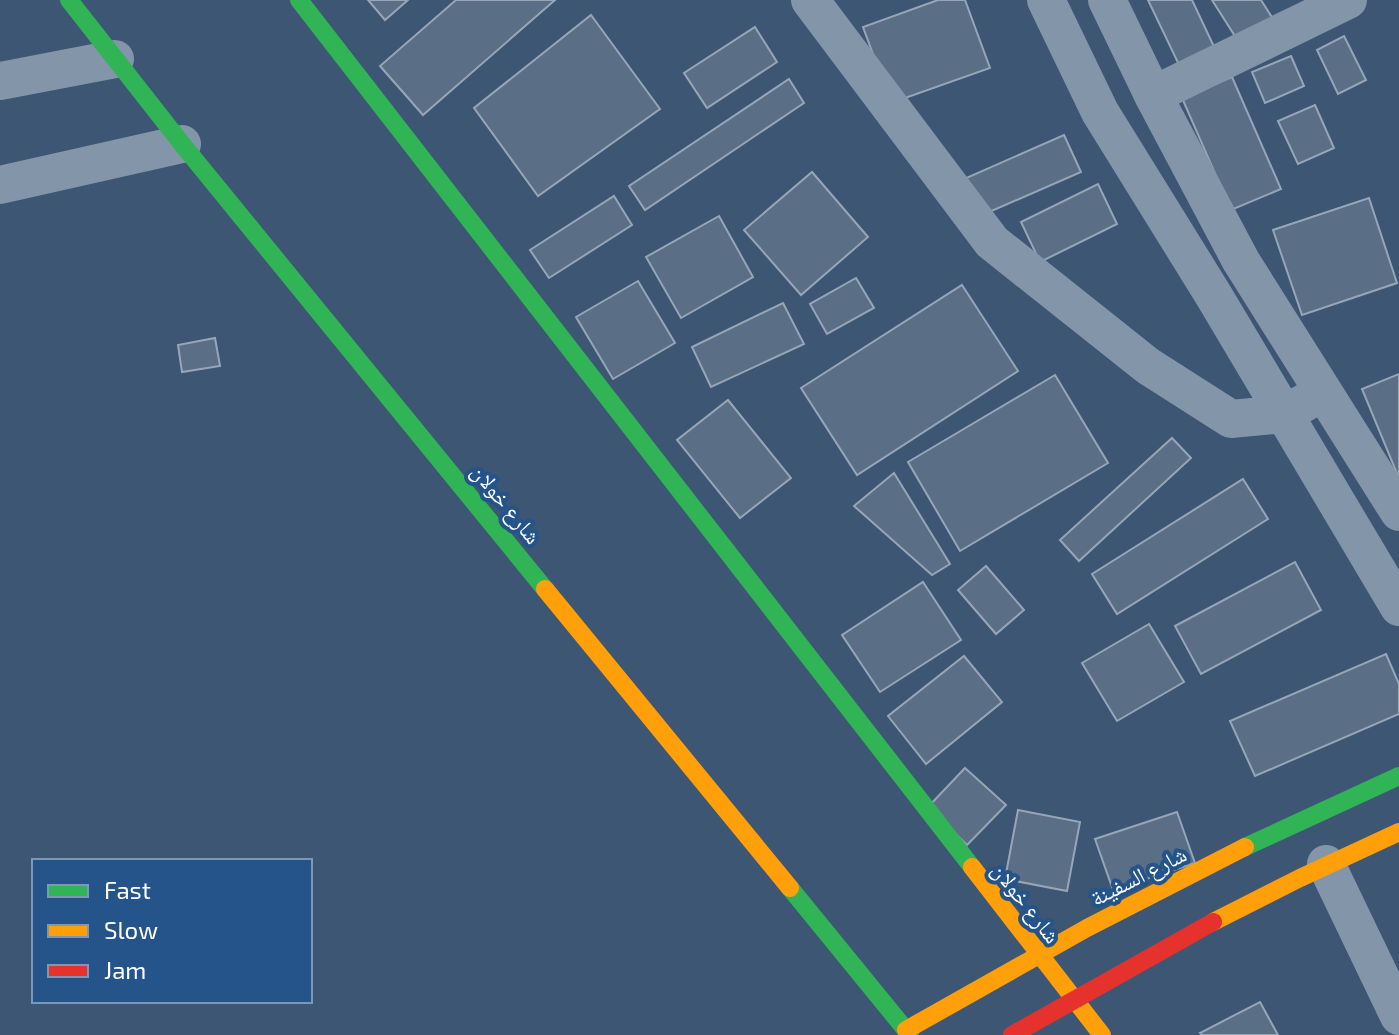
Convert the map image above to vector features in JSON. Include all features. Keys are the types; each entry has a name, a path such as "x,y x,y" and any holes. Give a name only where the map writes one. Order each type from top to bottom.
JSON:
{"main road":[{"name":"شارع خولان","path":"69,0 182,144 908,1032"},
{"name":"شارع خولان","path":"299,0 1102,1035"},
{"name":"شارع السفينة","path":"908,1032 1037,954 1301,819 1399,776"},
{"path":"1012,1035 1073,999 1326,864 1399,832"}],"street":[{"path":"810,0 992,242 1148,366 1231,419 1285,414 1323,392"},
{"path":"1046,0 1100,112 1399,607"},
{"path":"1107,0 1153,95 1241,261 1399,512"},
{"path":"1153,95 1348,0"},
{"path":"0,81 115,59"},
{"path":"0,185 182,144"},
{"path":"1326,864 1399,1016"}],"building":[{"path":"368,0 408,0 385,20"},
{"path":"456,0 555,0 423,115 380,66"},
{"path":"938,0 965,0 990,68 891,103 863,27"},
{"path":"1148,0 1192,0 1217,53 1181,69"},
{"path":"1212,0 1261,0 1275,22 1240,44"},
{"path":"591,15 660,109 538,196 474,108"},
{"path":"755,27 777,62 707,108 684,73"},
{"path":"1344,36 1366,80 1338,94 1317,50"},
{"path":"1291,56 1304,86 1265,103 1252,72"},
{"path":"1232,77 1281,189 1231,210 1182,98"},
{"path":"789,79 804,103 645,210 629,186"},
{"path":"1315,105 1334,148 1298,164 1278,121"},
{"path":"1064,135 1081,172 980,216 964,179"},
{"path":"812,172 868,237 801,295 744,230"},
{"path":"1098,184 1117,224 1040,262 1021,222"},
{"path":"614,196 632,225 549,278 530,250"},
{"path":"1369,198 1397,283 1302,315 1273,230"},
{"path":"719,216 753,277 681,318 646,257"},
{"path":"856,278 874,308 827,334 810,304"},
{"path":"638,281 675,343 613,379 576,317"},
{"path":"962,285 1018,371 857,475 801,388"},
{"path":"783,303 804,344 711,387 692,347"},
{"path":"215,338 220,366 182,372 178,345"},
{"path":"1399,374 1399,475 1398,476 1362,389"},
{"path":"1055,375 1108,463 960,551 908,462"},
{"path":"728,400 791,478 740,518 677,440"},
{"path":"1172,438 1191,458 1079,561 1060,540"},
{"path":"894,473 950,564 932,575 854,506"},
{"path":"1243,479 1268,519 1117,614 1092,574"},
{"path":"1295,562 1321,610 1201,674 1175,626"},
{"path":"986,566 1024,610 996,634 958,590"},
{"path":"923,582 961,640 880,692 842,635"},
{"path":"1149,624 1184,682 1117,721 1082,663"},
{"path":"1386,654 1399,684 1399,714 1255,776 1230,721"},
{"path":"964,656 1002,702 926,764 888,716"},
{"path":"965,768 1006,805 967,845 928,807"},
{"path":"1018,810 1080,822 1067,891 1005,879"},
{"path":"1177,812 1195,863 1113,890 1095,839"},
{"path":"1260,1002 1278,1035 1200,1033"}],"traffic: fast":[{"path":"69,0 182,144 545,589"},
{"path":"299,0 972,867"},
{"path":"1245,847 1399,776"},
{"path":"790,888 910,1035"}],"traffic: slow":[{"path":"545,589 790,888"},
{"path":"1213,922 1399,832"},
{"path":"906,1030 1087,928 1245,847"},
{"path":"972,867 1102,1035"}],"traffic: jam":[{"path":"1012,1035 1213,922"}]}
